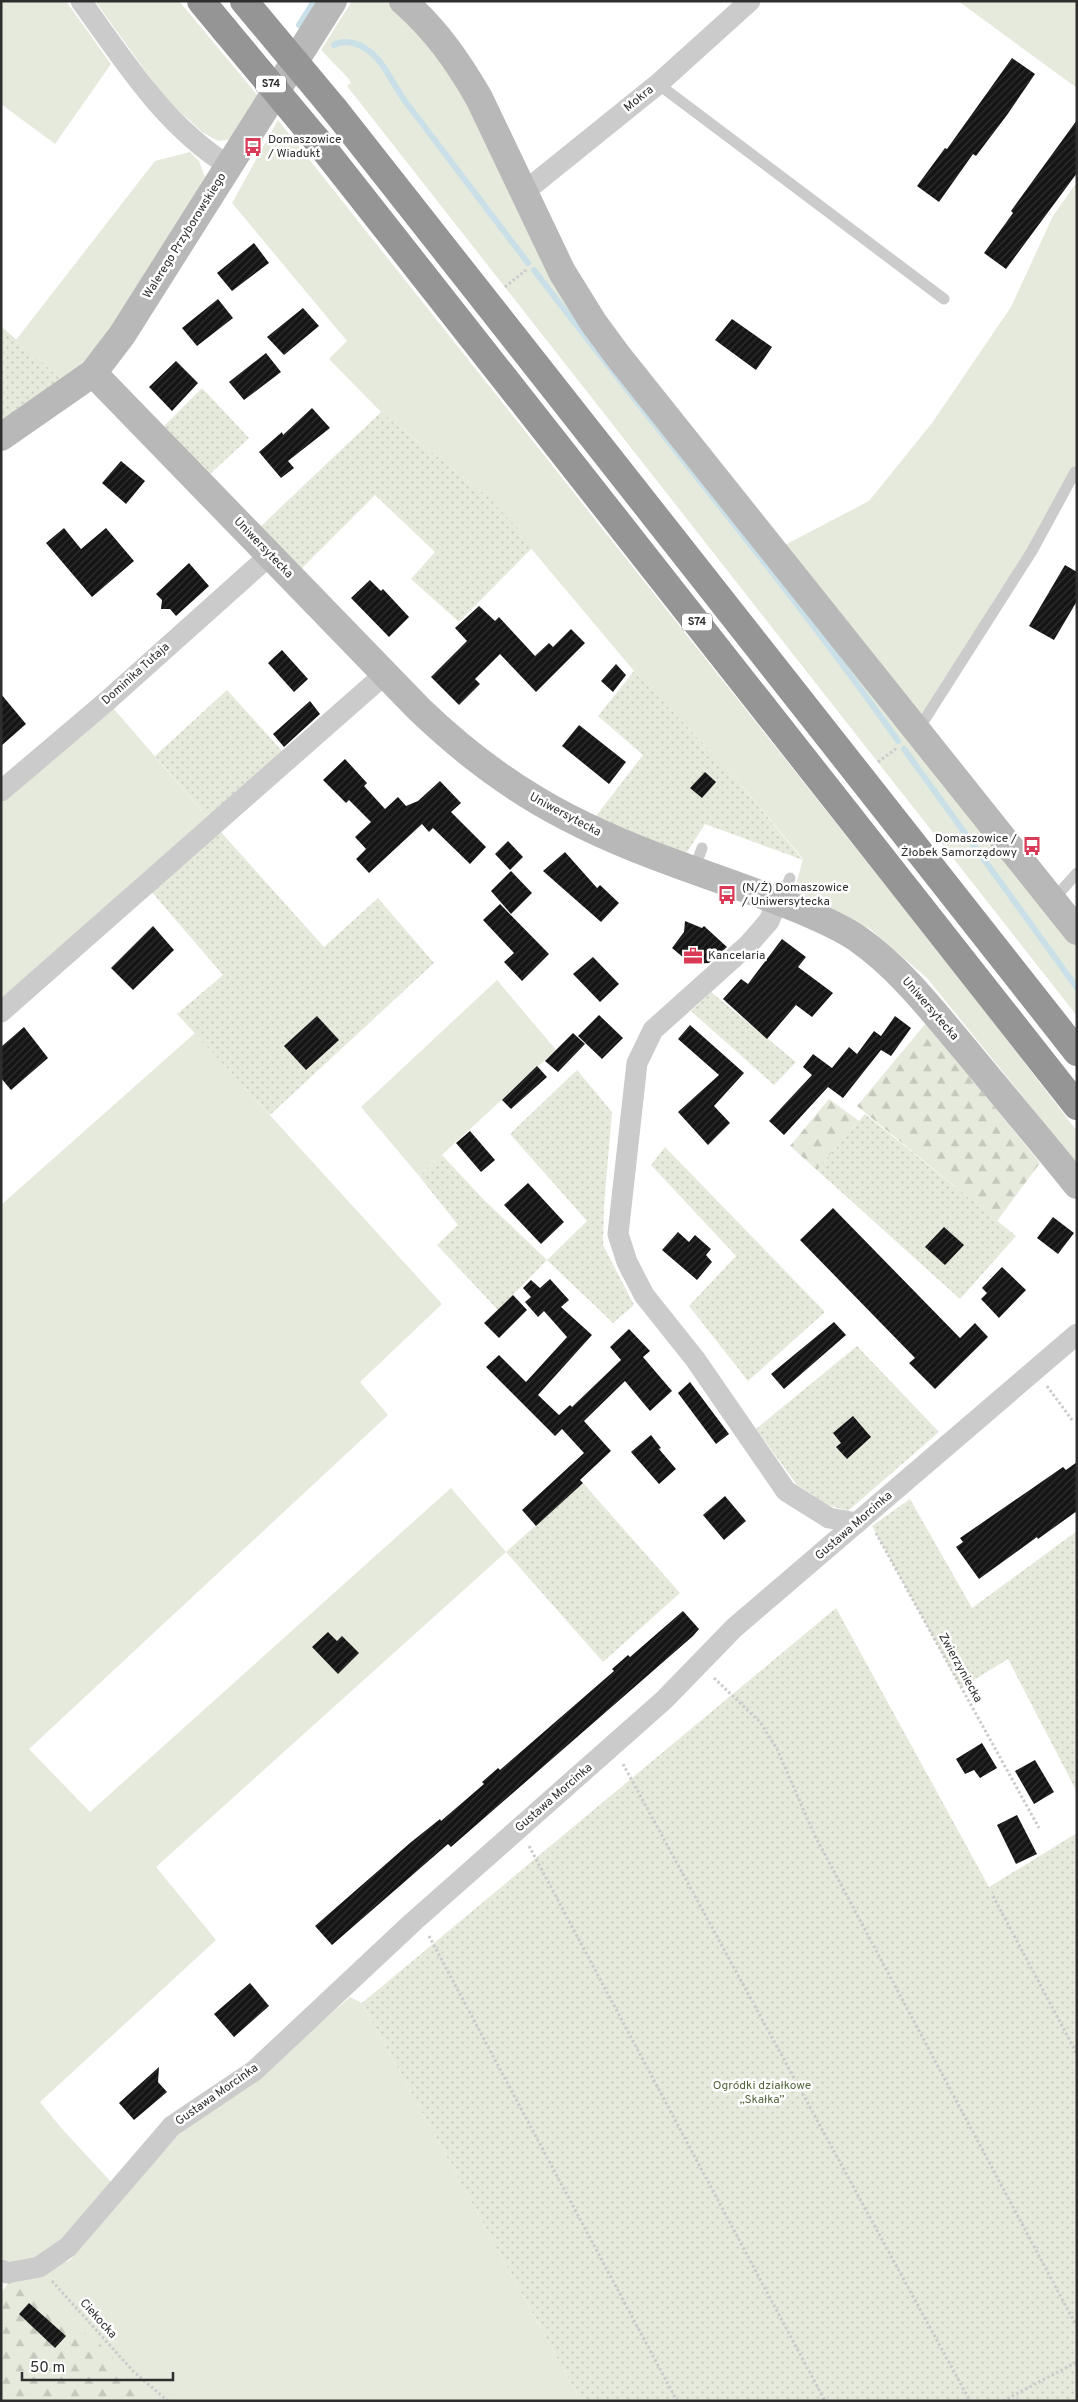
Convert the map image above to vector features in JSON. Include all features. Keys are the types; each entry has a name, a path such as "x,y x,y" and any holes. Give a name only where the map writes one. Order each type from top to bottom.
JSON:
{"highway":[{"name":"S74","path":"201,1 316,139 1077,1106"},
{"name":"S74","path":"244,1 335,110 1077,1052"}],"street":[{"path":"81,1 146,92 168,116 205,150 229,166"},
{"name":"Walerego Przyborowskiego","path":"1,437 93,373 122,335 333,1"},
{"path":"403,1 452,53 479,98 562,272 598,329 907,740 1077,931"},
{"name":"Mokra","path":"524,192 658,84 750,1"},
{"name":"Uniwersytecka","path":"93,373 385,674 455,743 491,771 535,800 620,843 698,859 783,893 830,923 858,938 898,974 934,1012 1077,1185"},
{"name":"Dominika Tutaja","path":"1,791 107,701 270,555"},
{"path":"1,1012 385,674"},
{"path":"783,893 769,921 749,944 652,1030 637,1063 618,1234 627,1262 644,1295 695,1359 786,1491 829,1518 861,1519"},
{"name":"Gustawa Morcinka","path":"39,2267 68,2247 172,2126 254,2071 419,1917 664,1700 734,1628 1077,1334"},
{"path":"1,2270 7,2273 39,2267"}],"lane":[{"path":"658,84 944,299"},
{"path":"907,740 1032,551 1075,472"},
{"path":"1052,901 1077,873"}],"path":[{"path":"504,288 526,270"},
{"path":"878,762 907,740"},
{"path":"1047,1386 1072,1420"},
{"name":"Zwierzyniecka","path":"861,1519 1039,1828"},
{"path":"699,1664 760,1722 777,1749 814,1834 1077,2327"},
{"path":"613,1746 970,2401"},
{"path":"520,1828 825,2401"},
{"path":"993,1896 1077,2054"},
{"path":"419,1917 677,2401"},
{"name":"Ciekocka","path":"39,2267 133,2371 168,2401"},
{"path":"1003,2401 1077,2362"}],"green space":[{"path":"1,1 66,1 111,64 55,144 1,104"},
{"path":"95,1 179,1 258,96 232,139 218,141 202,132 164,97"},
{"path":"352,1 387,1 410,21 445,60 556,277 1077,944 1077,1016 347,86 351,83 349,79 321,50"},
{"path":"958,1 1075,1 1077,3 1077,88"},
{"path":"278,120 974,997 1077,1131 1077,1164 927,978 870,929 832,909 793,895 803,859 733,775 634,671 487,496 381,412 329,359 347,341 232,203"},
{"path":"190,152 199,161 205,177 196,194 98,347 63,381 16,340 155,161"},
{"path":"1077,182 1077,473 924,721 781,547 869,501 932,423 1011,307 1053,216"},
{"path":"1,326 63,381 1,424"},
{"path":"202,388 249,438 209,475 164,426"},
{"path":"381,412 487,496 534,546 459,622 411,579 435,552 375,495 299,571 259,528"},
{"path":"634,671 733,775 803,860 705,824 684,857 593,820 643,755 598,716"},
{"path":"227,690 283,752 209,819 155,756"},
{"path":"107,701 209,819 1,998 1,791"},
{"path":"220,831 324,947 378,898 434,963 270,1115 177,1014 223,975 150,890"},
{"path":"497,980 556,1050 419,1176 361,1107"},
{"path":"711,992 796,1062 774,1085 691,1011"},
{"path":"926,1023 1040,1163 997,1221 857,1106"},
{"path":"195,1033 442,1304 360,1382 388,1415 29,1749 90,1812 451,1488 506,1552 156,1867 216,1940 40,2102 113,2184 65,2243 38,2258 9,2264 1,2257 1,1205"},
{"path":"577,1070 612,1112 604,1206 603,1245 634,1305 613,1323 547,1260 587,1221 510,1134"},
{"path":"829,1099 859,1121 817,1170 790,1146"},
{"path":"865,1114 1016,1236 960,1299 817,1170"},
{"path":"665,1147 825,1312 748,1381 689,1306 736,1256 651,1165"},
{"path":"442,1155 484,1200 547,1260 498,1310 437,1245 458,1225 419,1176"},
{"path":"857,1346 939,1432 848,1511 828,1505 797,1485 756,1429"},
{"path":"583,1483 680,1593 603,1662 506,1552"},
{"path":"910,1499 972,1608 1077,1531 1077,1792 1008,1659 961,1688 872,1526"},
{"name":"Ogródki działkowe „Skałka”","path":"836,1608 989,1887 1077,1833 1077,2401 581,2401 362,2003"},
{"path":"350,1997 362,2003 581,2401 1,2401 1,2293 11,2280 22,2280 70,2260 180,2133 264,2072"},
{"path":"11,2280 29,2289 107,2350 144,2401 1,2401 1,2293"}],"building":[{"path":"1012,58 1035,74 1007,115 976,156 973,154 939,202 917,186 945,148 947,149"},
{"path":"1077,120 1077,173 1006,269 984,253 1013,213 1011,211"},
{"path":"254,243 269,263 232,291 217,273"},
{"path":"218,299 233,318 197,346 182,328"},
{"path":"303,308 319,326 284,355 267,337"},
{"path":"732,319 772,347 756,370 715,340"},
{"path":"266,353 281,372 244,400 229,382"},
{"path":"176,361 198,383 172,411 149,387"},
{"path":"312,408 330,428 288,461 294,468 281,478 259,452 282,432 283,435"},
{"path":"121,461 145,481 126,504 102,483"},
{"path":"64,528 81,549 106,528 134,561 92,597 46,543"},
{"path":"189,563 209,586 176,616 170,609 161,609 162,600 156,594"},
{"path":"1065,565 1077,572 1077,601 1054,640 1029,626"},
{"path":"370,580 381,591 383,589 409,617 389,637 351,598"},
{"path":"479,606 495,621 499,617 535,656 549,643 553,647 571,629 585,643 536,692 500,654 475,679 480,684 459,705 431,677 467,641 455,628"},
{"path":"282,650 308,679 294,692 268,663"},
{"path":"616,664 626,675 613,692 601,681"},
{"path":"1,694 26,724 1,746"},
{"path":"310,701 320,714 284,747 273,734"},
{"path":"579,725 626,762 609,784 562,746"},
{"path":"345,759 367,783 364,786 385,809 398,797 406,806 418,801 440,781 461,803 451,812 486,847 470,864 433,828 429,832 422,824 369,873 356,859 366,849 355,837 371,822 349,800 346,803 323,780"},
{"path":"705,772 716,782 702,798 690,788"},
{"path":"508,841 523,857 510,870 495,854"},
{"path":"565,852 597,888 600,885 619,903 601,922 543,871"},
{"path":"511,871 532,893 511,914 491,891"},
{"path":"500,904 549,954 522,981 504,962 514,953 483,920"},
{"path":"685,921 702,928 704,926 727,947 709,963 691,964 672,948 684,932"},
{"path":"153,926 174,950 133,990 111,968"},
{"path":"782,939 806,957 798,967 833,993 812,1017 796,1005 767,1039 723,999 741,979 748,984"},
{"path":"593,957 619,984 600,1002 573,974"},
{"path":"599,1015 623,1038 602,1059 578,1036"},
{"path":"317,1016 339,1040 306,1070 284,1046"},
{"path":"895,1016 911,1028 891,1056 881,1050 843,1098 828,1087 784,1135 769,1121 812,1075 803,1067 813,1054 832,1068 849,1047 857,1054 874,1031 881,1036"},
{"path":"690,1025 744,1073 714,1106 730,1123 708,1145 678,1112 719,1075 678,1039"},
{"path":"24,1027 48,1058 11,1090 1,1078 1,1047"},
{"path":"573,1033 585,1044 558,1072 545,1061"},
{"path":"537,1066 547,1077 511,1109 502,1100"},
{"path":"470,1131 495,1160 481,1172 456,1143"},
{"path":"528,1183 564,1222 541,1244 504,1205"},
{"path":"833,1208 960,1338 975,1323 988,1337 935,1389 909,1363 915,1358 800,1240"},
{"path":"1053,1217 1074,1233 1058,1254 1037,1238"},
{"path":"944,1227 964,1245 945,1265 925,1247"},
{"path":"678,1232 689,1242 695,1235 711,1249 706,1255 712,1262 697,1280 662,1250"},
{"path":"1002,1267 1026,1290 999,1318 981,1299 987,1293 982,1288"},
{"path":"550,1279 569,1300 561,1307 592,1335 538,1395 559,1415 570,1405 572,1407 621,1360 610,1347 629,1329 650,1351 643,1357 672,1391 650,1411 625,1381 584,1421 611,1451 580,1480 583,1483 536,1526 522,1510 584,1453 562,1429 555,1436 486,1367 499,1355 526,1382 567,1337 544,1311 538,1317 525,1302 531,1297 523,1288 531,1280 540,1288"},
{"path":"513,1295 527,1310 499,1338 484,1323"},
{"path":"834,1322 846,1335 784,1389 771,1374"},
{"path":"690,1382 729,1434 716,1444 678,1393"},
{"path":"853,1416 871,1437 847,1459 836,1447 841,1443 833,1433"},
{"path":"651,1435 661,1448 659,1449 676,1469 659,1484 631,1452"},
{"path":"1077,1462 1077,1511 979,1579 956,1547 963,1542 960,1538 1063,1467 1066,1470"},
{"path":"725,1496 746,1521 724,1540 703,1515"},
{"path":"683,1611 699,1629 693,1636 451,1847 448,1844 332,1945 315,1926 410,1843 440,1819 441,1821 484,1784 482,1782 498,1768 500,1770 614,1671 612,1669 628,1655 630,1657"},
{"path":"328,1632 337,1641 342,1636 359,1653 338,1674 312,1647"},
{"path":"982,1743 997,1768 980,1778 974,1770 965,1774 956,1759"},
{"path":"1035,1760 1054,1792 1034,1804 1015,1771"},
{"path":"1017,1815 1037,1854 1016,1864 997,1825"},
{"path":"250,1983 269,2006 234,2037 214,2014"},
{"path":"159,2067 158,2082 167,2092 134,2120 119,2103"},
{"path":"29,2303 66,2336 55,2348 19,2314"}],"waterway":[{"path":"299,25 314,1"},
{"path":"334,45 343,42 356,44 375,56 405,101 528,263"},
{"path":"534,270 810,621 898,741"},
{"path":"904,749 1077,988"}],"place":[{"name":"Domaszowice / Wiadukt","path":"253,147"},
{"name":"Domaszowice / Żłobek Samorządowy","path":"1032,846"},
{"name":"(N/Ż) Domaszowice / Uniwersytecka","path":"727,895"},
{"name":"Kancelaria","path":"693,956"}]}
